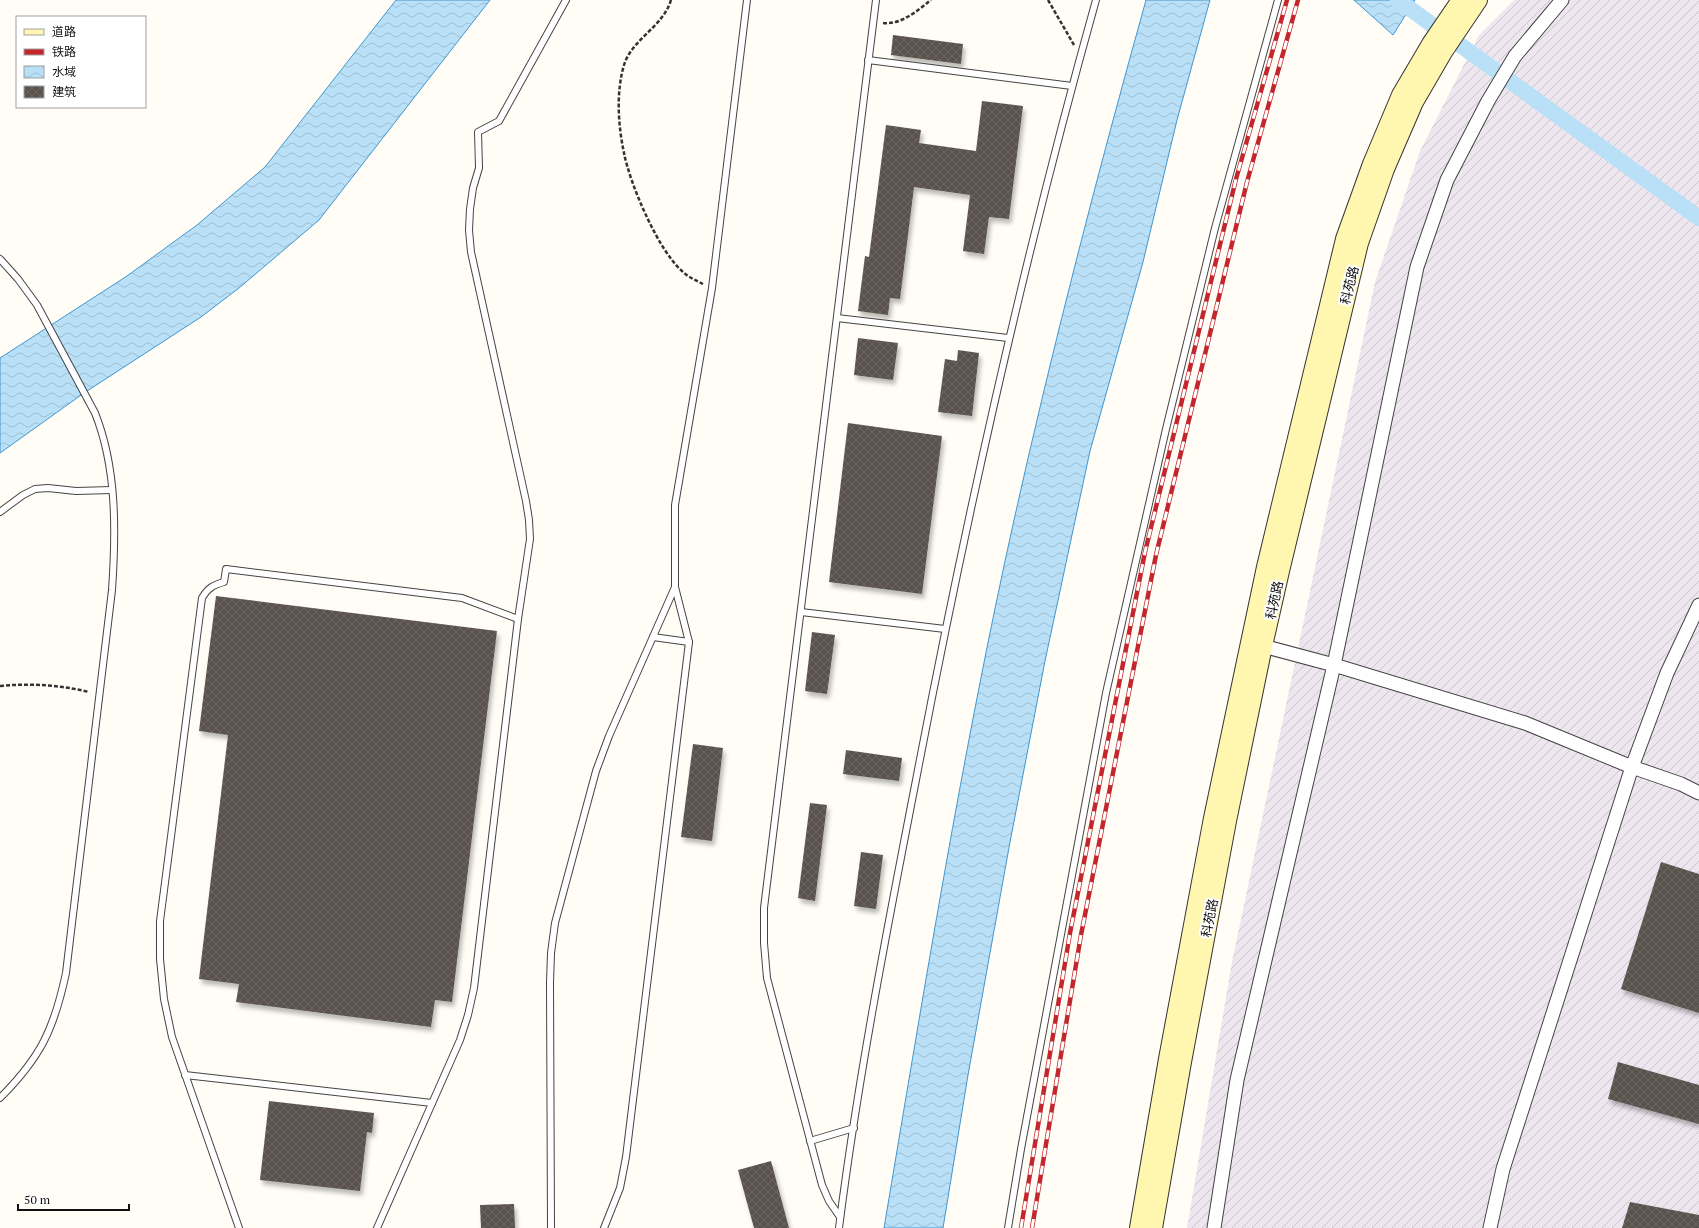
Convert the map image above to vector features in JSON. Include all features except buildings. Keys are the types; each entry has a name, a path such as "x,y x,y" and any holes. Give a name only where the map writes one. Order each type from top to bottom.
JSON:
{"street":[{"name":"科苑路","path":"1154,1228 1182,1062 1227,821 1257,645 1266,567 1345,239 1372,164 1398,102 1437,48 1461,8 1478,0"},
{"path":"1214,1228 1237,1080 1334,666 1417,267 1447,180 1488,101 1515,56 1562,0"},
{"path":"1490,1228 1503,1169 1632,767 1667,673 1699,605"},
{"name":"科苑路","path":"1139,1228 1168,1059 1212,826 1257,645"},
{"path":"1257,645 1334,666 1526,723 1632,767 1681,784 1699,793"}],"lane":[{"path":"377,1228 460,1040 468,1015 474,988 518,619 530,539 529,520 471,252 469,230 470,210 473,188 479,168 478,132 499,121 566,0"},
{"path":"604,1228 620,1188 626,1157 689,642 675,587 675,505 712,288 747,0"},
{"path":"840,1217 829,1201 822,1185 767,978 764,943 764,908 876,0"},
{"path":"839,1228 890,911 945,629 1008,338 1072,86 1096,0"},
{"path":"1008,1228 1021,1149 1106,693 1166,429 1215,228 1278,0"},
{"path":"868,60 1072,86"},
{"path":"0,259 18,279 37,305 95,413 106,447 112,490 114,525 113,576 66,973 59,1005 48,1034 35,1057 18,1080 0,1098"},
{"path":"837,318 1008,338"},
{"path":"0,512 23,495 35,490 48,488 88,492 112,490"},
{"path":"239,1228 172,1038 164,999 160,959 160,921 202,598 207,590 214,585 224,582 226,569 462,598 518,619"},
{"path":"551,1228 550,983 551,953 555,923 596,771 609,736 675,587"},
{"path":"801,612 945,629"},
{"path":"653,637 689,642"},
{"path":"185,1075 432,1102"},
{"path":"810,1141 854,1128"}],"path":[{"path":"671,0 665,15 633,49 624,64 620,82 619,118 624,153 631,179 657,236 681,271 694,280 712,288"},
{"path":"873,23 895,23 931,0"},
{"path":"1048,0 1080,56"},
{"path":"0,686 22,684 47,685 70,688 100,695"}],"shaded area":[{"path":"1514,0 1699,0 1699,1228 1187,1228 1232,962 1375,282 1420,151 1479,35"}],"water":[{"path":"396,0 490,0 319,220 239,288 201,317 84,393 0,453 0,358 127,276 197,225 265,167"},
{"path":"1146,0 1210,0 1177,120 1143,262 1090,451 1045,661 1010,842 968,1075 943,1228 884,1228 944,873 995,608 1029,454 1060,324 1093,194"},
{"path":"1354,0 1415,0 1393,35"}],"waterway":[{"path":"1398,0 1699,218"}],"railway":[{"path":"1021,1228 1070,933 1145,552 1236,179 1287,0"},
{"path":"1032,1228 1081,935 1156,555 1247,182 1298,0"}]}
